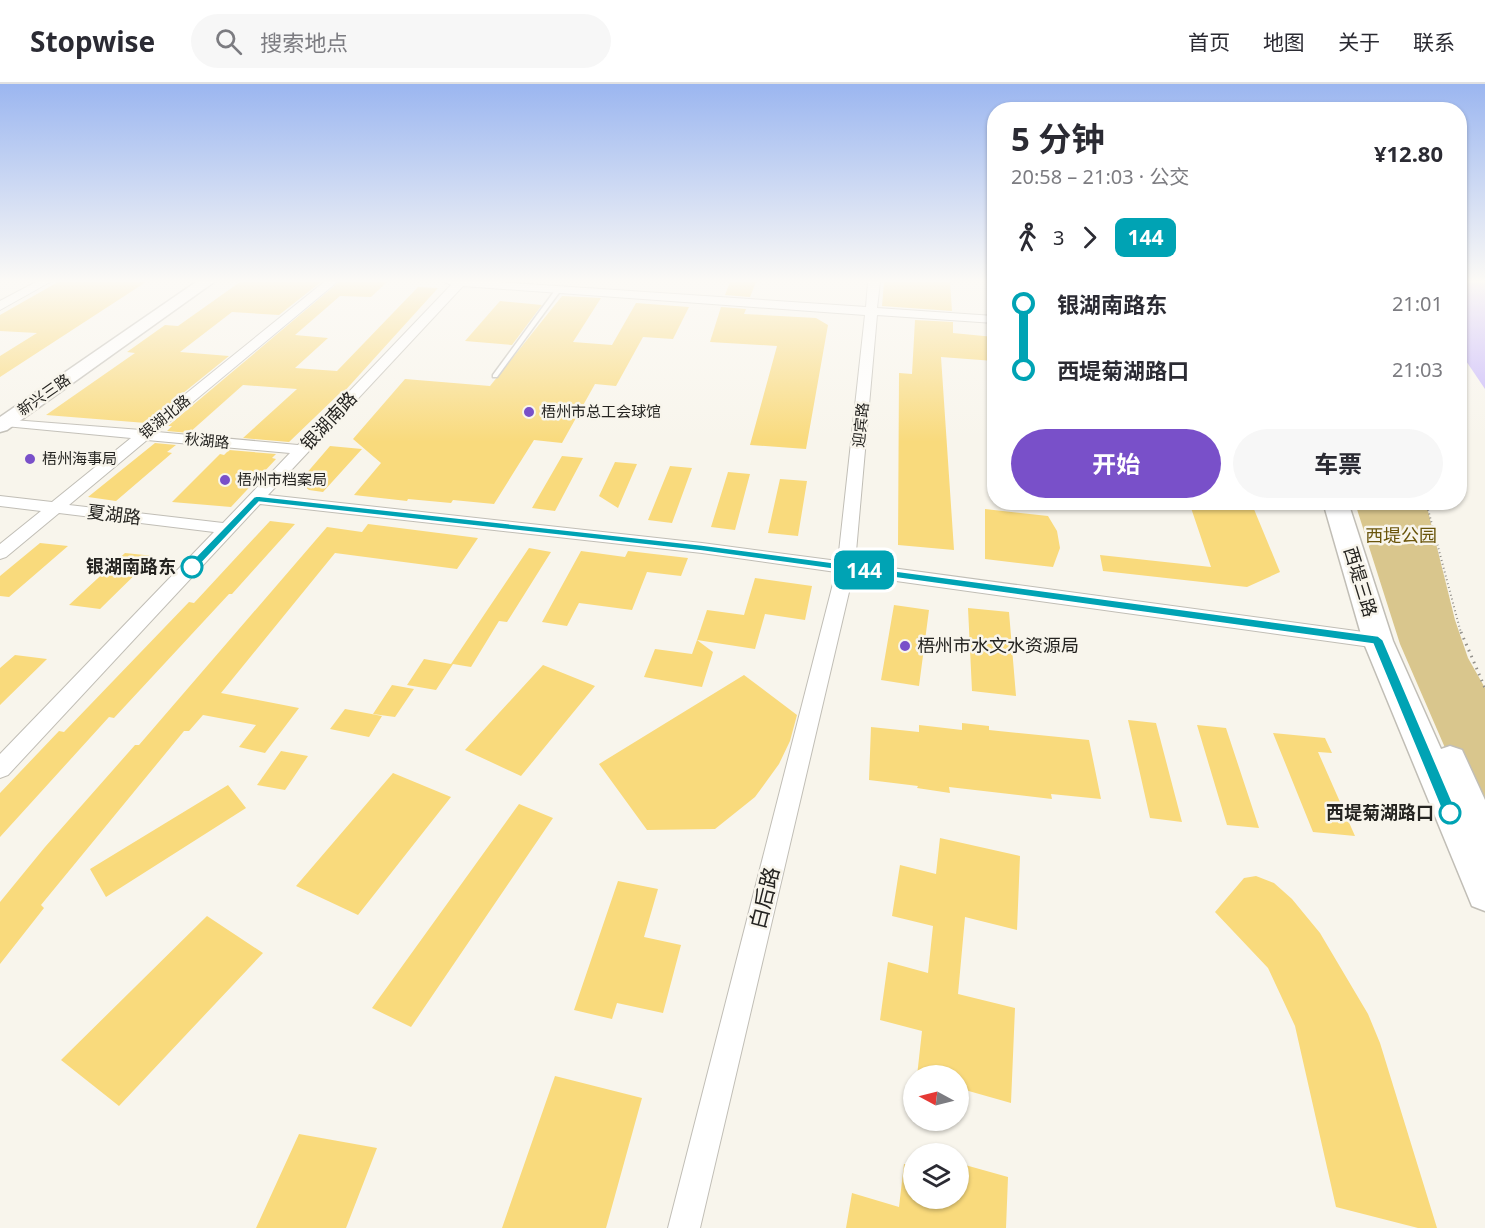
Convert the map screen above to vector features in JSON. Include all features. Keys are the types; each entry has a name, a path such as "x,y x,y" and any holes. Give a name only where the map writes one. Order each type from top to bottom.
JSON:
{"main road":[{"name":"新兴三路","path":"2,419 116,335"},
{"name":"新兴三路","path":"2,419 127,335"},
{"name":"西堤三路","path":"1337,510 1378,640 1485,893"},
{"name":"西堤三路","path":"1358,510 1400,644 1485,840"}],"street":[{"name":"银湖北路","path":"0,553 265,335"},
{"name":"银湖南路","path":"0,769 410,335"},
{"name":"迎宾路","path":"846,567 870,335"},
{"name":"秋湖路","path":"2,419 301,450"},
{"path":"257,499 681,546 1378,640"},
{"name":"夏湖路","path":"0,501 229,529"},
{"name":"白后路","path":"684,1228 846,567"}],"lane":[{"path":"495,376 525,335"}],"path":[{"path":"1428,510 1455,620 1468,658 1485,688"}],"green space":[{"name":"西堤公园","path":"1357,510 1428,510 1455,620 1468,658 1485,688 1485,840 1400,644"}],"shaded area":[{"path":"1467,335 1485,335 1485,389 1467,362"}],"building":[{"path":"33,335 64,335 0,377 0,356"},
{"path":"150,335 202,335 180,352 229,356 146,423 46,415 135,353 127,352"},
{"path":"276,335 328,338 295,368 337,371 371,335 395,335 342,394 339,394 289,442 243,438 297,389 243,385 189,433 167,431 172,426 168,426"},
{"path":"470,335 519,335 512,345 465,341"},
{"path":"530,335 577,335 573,342 612,345 617,335 675,335 673,339 643,337 616,386 595,384 562,443 534,440 494,504 453,500 451,503 408,499 407,501 354,495 381,463 353,439 405,379 490,386"},
{"path":"712,335 826,335 806,449 750,445 777,346 710,342"},
{"path":"914,335 987,336 987,360 941,357 954,550 898,545 899,373 912,374"},
{"path":"155,443 176,445 167,452 172,453 116,501 88,497"},
{"path":"330,446 362,449 323,492 309,490 299,482"},
{"name":"梧州市档案局","path":"229,450 276,454 272,458 276,459 231,507 172,502 220,454 224,455"},
{"path":"562,456 583,458 555,511 532,508"},
{"path":"615,462 637,464 618,508 599,496"},
{"path":"670,466 692,468 672,523 648,520"},
{"path":"728,472 750,474 735,530 711,527"},
{"path":"780,479 807,481 798,536 768,533"},
{"path":"985,509 1048,516 1057,531 1060,548 1053,567 985,559"},
{"path":"1192,510 1254,510 1280,572 1247,587 1103,571 1100,555 1211,567"},
{"path":"270,521 295,524 114,718 109,717 0,837 0,793 59,731 64,732 189,602 194,603"},
{"path":"368,524 478,538 457,569 335,553 221,693 299,708 265,753 239,747 256,725 203,715 189,731 184,731 41,905 44,908 0,964 0,902 45,847 135,745 139,745 327,527 362,532"},
{"path":"40,543 68,546 9,597 0,596 0,576"},
{"path":"529,548 551,552 507,622 499,621 471,667 453,664 436,690 407,685 424,659 451,664"},
{"path":"581,551 625,557 628,551 688,558 681,576 647,572 632,610 579,603 567,626 542,622"},
{"path":"125,553 154,556 100,609 69,605"},
{"path":"755,578 812,586 805,620 765,614 755,649 697,640 707,610 744,615"},
{"path":"894,605 929,610 919,686 881,680"},
{"path":"968,608 1009,612 1016,696 972,691"},
{"path":"697,640 713,652 702,687 644,677 655,649 692,654"},
{"path":"15,655 47,659 0,705 0,668"},
{"path":"543,665 595,686 521,776 465,750"},
{"path":"744,675 797,715 790,741 779,764 755,797 715,829 647,830 599,764"},
{"path":"392,685 414,689 395,717 373,714"},
{"path":"345,709 382,716 369,737 330,729"},
{"path":"1128,720 1156,723 1182,822 1150,818"},
{"path":"962,723 989,726 989,730 1089,740 1101,799 1051,794 1052,799 949,787 950,793 917,788 918,786 869,780 871,727 919,732 919,725 962,730"},
{"path":"1197,725 1226,728 1259,828 1227,825"},
{"path":"1273,733 1325,738 1332,753 1318,752 1355,836 1313,832"},
{"path":"281,751 308,756 285,790 257,785"},
{"path":"393,773 451,797 358,915 296,886"},
{"path":"228,785 246,808 106,897 90,869"},
{"path":"519,804 553,818 411,1027 372,1008"},
{"path":"940,838 1020,856 1017,930 965,917 958,994 1015,1008 1011,1103 969,1091 969,1065 918,1065 922,1031 880,1020 888,962 928,973 933,926 892,916 900,865 936,874"},
{"path":"1256,876 1274,883 1292,899 1320,933 1368,1014 1380,1043 1437,1228 1418,1228 1336,1207 1295,1026 1268,968 1215,912 1244,878"},
{"path":"618,881 658,889 644,937 681,945 663,1013 617,1003 612,1019 574,1010"},
{"path":"207,916 263,953 119,1106 61,1060"},
{"path":"555,1076 642,1098 606,1228 502,1228"},
{"path":"299,1134 377,1148 346,1228 256,1228"},
{"path":"969,1166 1008,1177 1006,1228 846,1228 852,1193 899,1207 903,1173 903,1209 969,1209"}],"bus line":[{"name":"144","path":"192,567 257,499 702,548 1378,640 1450,813"}],"place":[{"name":"梧州市总工会球馆","path":"529,412"},
{"name":"梧州海事局","path":"30,459"},
{"name":"梧州市档案局","path":"225,480"},
{"name":"银湖南路东","path":"192,567"},
{"name":"梧州市水文水资源局","path":"905,646"},
{"name":"西堤菊湖路口","path":"1450,813"}]}
